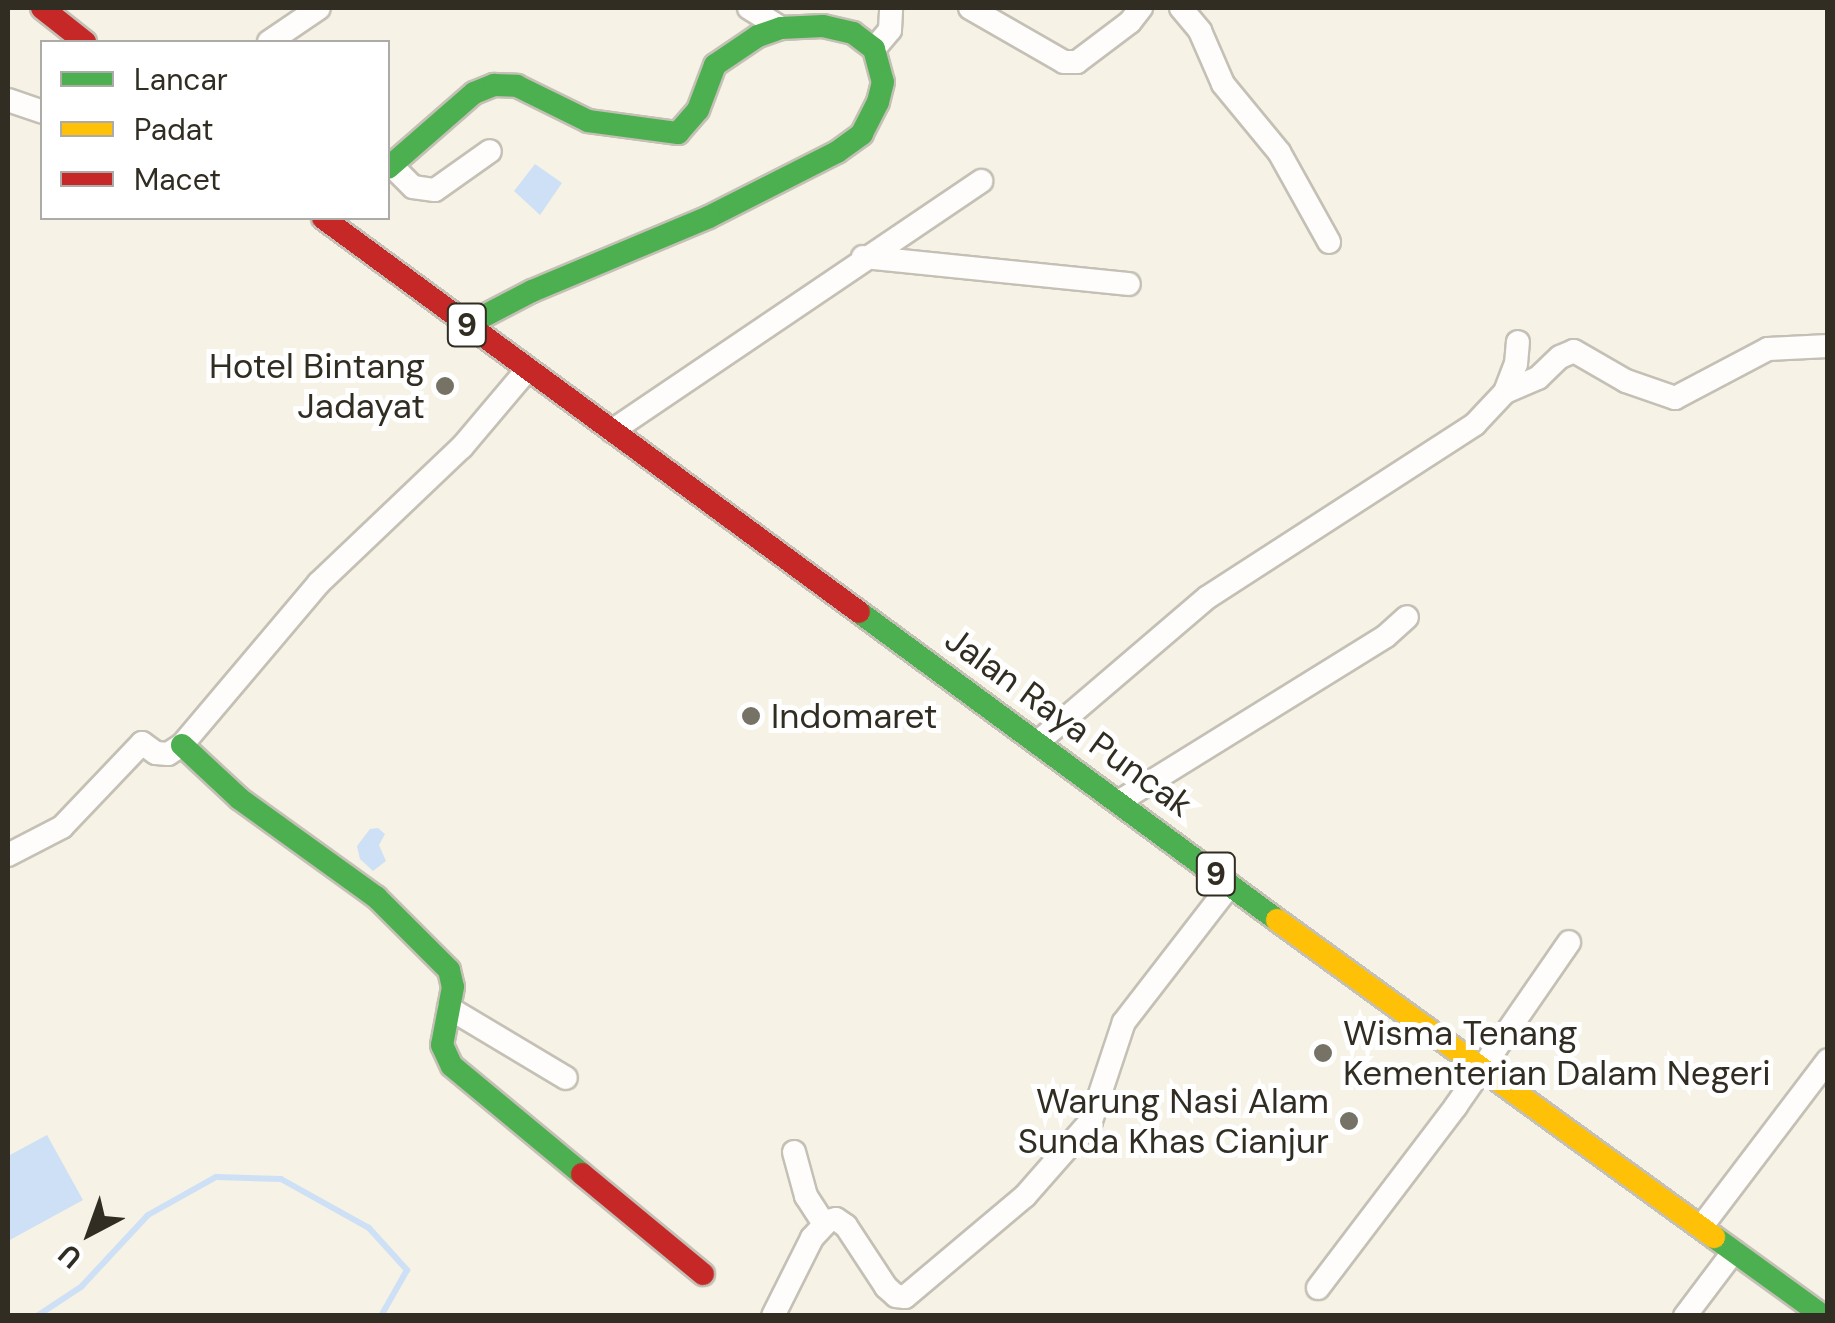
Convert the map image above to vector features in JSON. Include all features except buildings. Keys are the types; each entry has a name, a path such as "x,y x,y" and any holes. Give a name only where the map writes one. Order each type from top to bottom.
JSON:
{"main road":[{"path":"48,9 83,40"},
{"path":"390,165 474,93 494,85 517,86 588,120 678,133 698,110 707,80 721,59 781,28 823,26 853,33 874,50 883,82 878,102 862,134 837,152 709,217 532,291 467,324"},
{"name":"Jalan Raya Puncak","path":"330,220 527,370 1823,1316"},
{"path":"182,745 240,799 376,898 449,970 453,987 442,1045 452,1066 704,1274"}],"street":[{"path":"272,40 318,8"},
{"path":"749,8 781,28"},
{"path":"874,50 890,30 891,8"},
{"path":"970,8 1064,62 1086,58 1141,8"},
{"path":"1181,8 1200,31 1223,84 1279,152 1329,242"},
{"path":"8,100 40,111"},
{"path":"390,167 412,187 435,190 490,152"},
{"path":"612,431 863,257 982,180"},
{"path":"863,257 1129,284"},
{"path":"1038,742 1208,597 1475,424 1505,392 1516,364 1518,342"},
{"path":"1505,392 1538,378 1560,356 1574,351 1626,382 1675,398 1768,349 1828,346"},
{"path":"8,855 62,827 142,742 156,753 168,754 182,745 319,583 377,532 462,447 527,370"},
{"path":"1120,802 1386,636 1407,617"},
{"path":"773,1316 812,1238 824,1224 836,1219 846,1226 896,1296 914,1293 956,1251 1026,1196 1091,1122 1124,1022 1230,884"},
{"path":"1318,1288 1482,1070 1569,942"},
{"path":"449,1008 566,1078"},
{"path":"1702,1226 1828,1060"},
{"path":"794,1152 806,1196 824,1224"},
{"path":"1684,1316 1734,1251"}],"water":[{"path":"535,164 562,183 540,215 514,191"},
{"path":"378,828 385,834 379,845 386,861 373,871 360,859 357,846 370,829"},
{"path":"47,1135 83,1200 8,1241 8,1156"}],"waterway":[{"path":"37,1316 81,1287 148,1215 216,1177 281,1179 369,1228 407,1270 381,1316"}],"traffic: fast":[{"path":"390,166 474,93 494,85 517,86 588,121 678,133 698,110 715,65 758,36 781,28 823,26 853,33 874,49 883,82 878,102 862,134 837,152 709,217 532,291 467,325"},
{"path":"859,612 1277,920"},
{"path":"182,745 240,799 376,897 449,970 453,987 442,1045 452,1066 582,1174"},
{"path":"1714,1237 1823,1316"}],"traffic: slow":[{"path":"1277,920 1714,1237"}],"traffic: jam":[{"path":"42,8 82,40"},
{"path":"326,220 859,612"},
{"path":"582,1174 703,1274"}],"place":[{"name":"Hotel Bintang Jadayat","path":"445,386"},
{"name":"Indomaret","path":"751,716"},
{"name":"Wisma Tenang Kementerian Dalam Negeri","path":"1323,1053"},
{"name":"Warung Nasi Alam Sunda Khas Cianjur","path":"1349,1121"}]}
